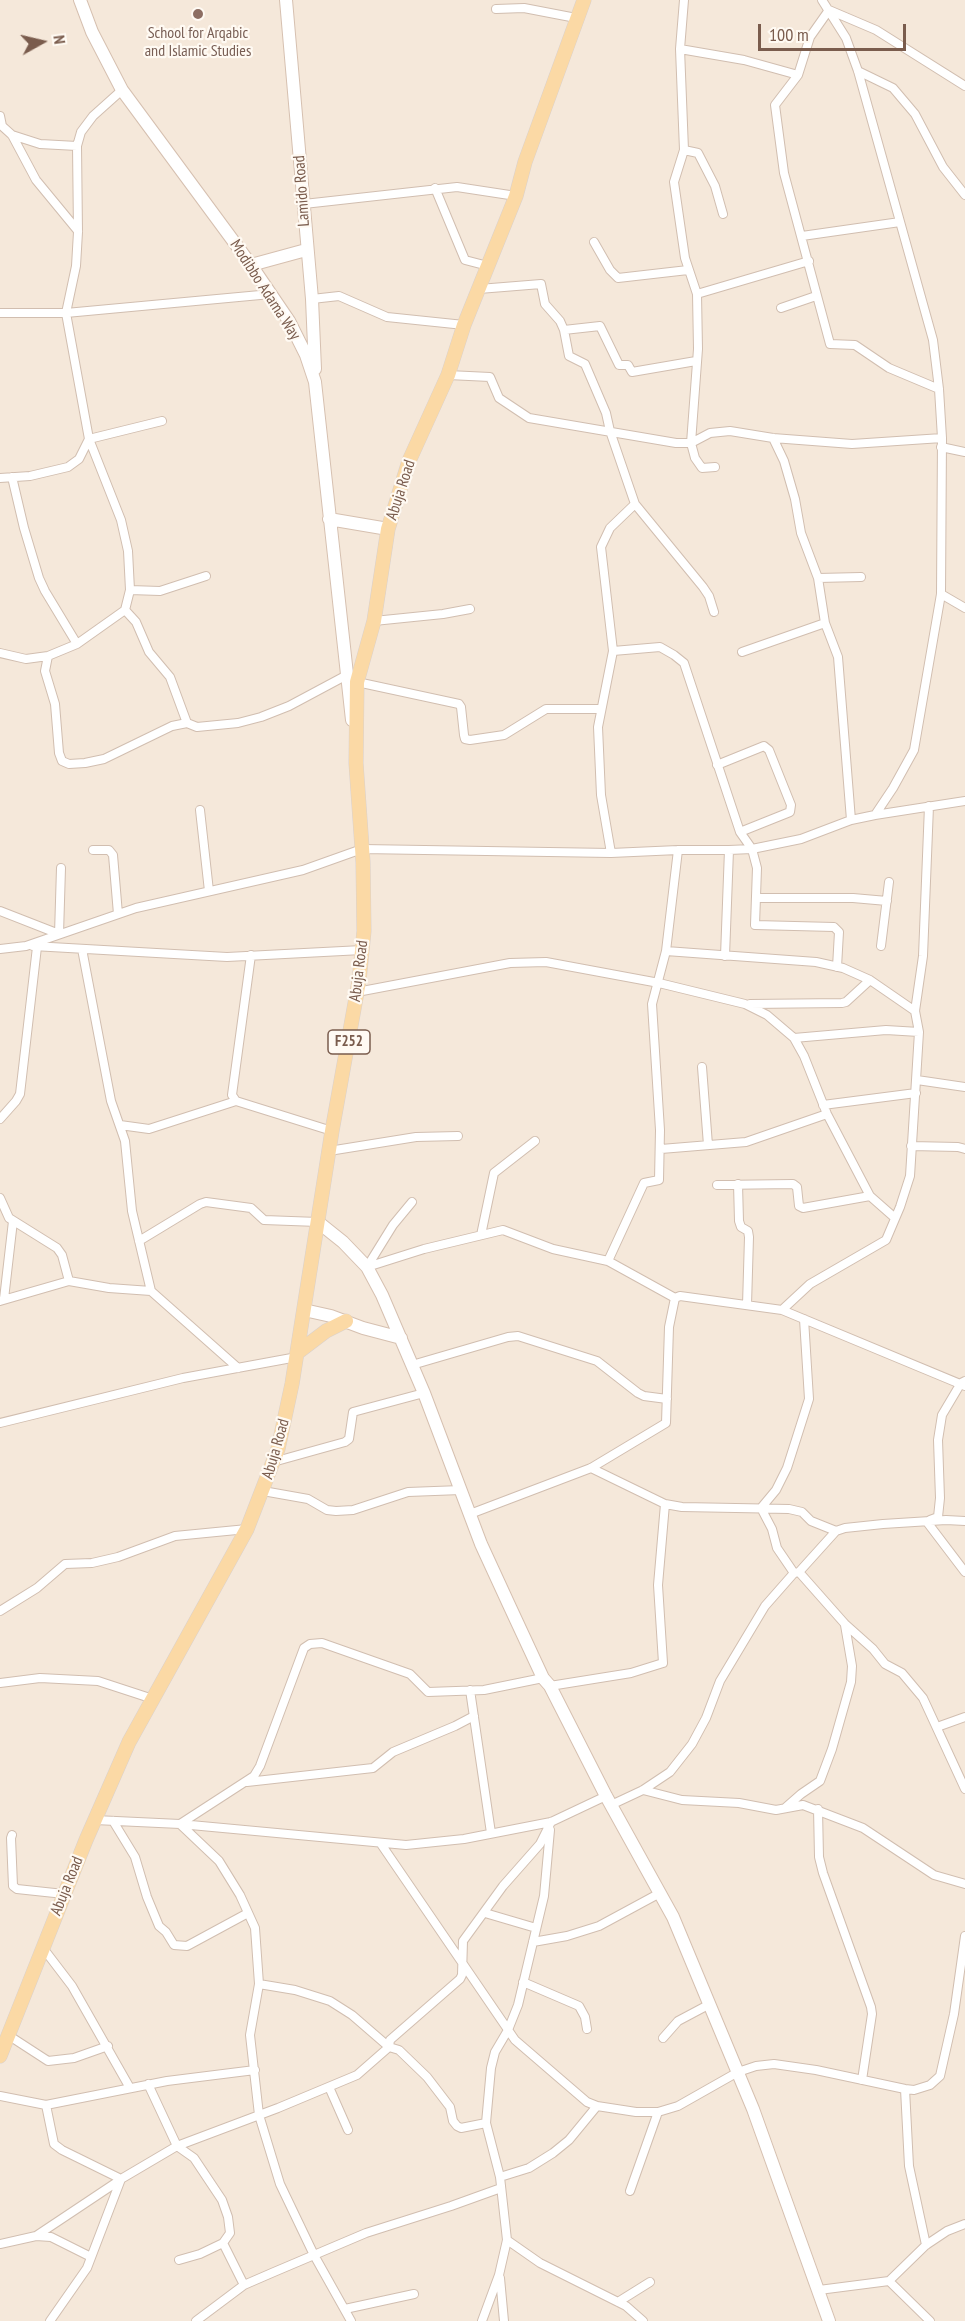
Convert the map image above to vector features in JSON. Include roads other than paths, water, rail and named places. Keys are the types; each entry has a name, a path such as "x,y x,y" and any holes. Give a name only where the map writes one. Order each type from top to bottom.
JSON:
{"main road":[{"name":"Abuja Road","path":"0,2056 94,1820 129,1742 247,1529 263,1491 280,1438 297,1355 332,1131 357,992 364,931 362,849 352,679 374,621 388,530 410,460 448,375 464,325 516,196 525,162 584,0"},
{"path":"297,1355 326,1331 346,1321"}],"street":[{"name":"Modibbo Adama Way","path":"80,0 92,32 122,90 251,265 289,321 306,355 315,382 329,519 352,679"},
{"name":"Lamido Road","path":"286,0 312,299 315,382"},
{"path":"684,0 680,49 684,150 674,182 688,270 697,294 699,341 691,442 695,458 702,468 715,467"},
{"path":"822,0 846,38 858,71 933,340 939,389 941,594 914,750 875,815"},
{"path":"496,9 524,8 576,18"},
{"path":"829,9 810,38 798,75 775,105 784,173 809,261 816,296 830,344 855,345 889,368 939,389"},
{"path":"829,9 876,30 965,86"},
{"path":"680,49 744,60 798,75"},
{"path":"858,71 893,88 915,114 944,167 965,195"},
{"path":"0,653 26,658 48,656 77,644 125,610 130,590 128,551 121,520 89,439 66,313 76,266 77,146 81,132 93,116 122,90"},
{"path":"0,116 2,126 12,135 36,180 78,232"},
{"path":"12,135 40,144 77,146"},
{"path":"684,150 698,153 715,186 723,214"},
{"path":"435,188 465,260 488,266"},
{"path":"304,204 435,188 471,188 516,196"},
{"path":"802,236 900,222"},
{"path":"594,242 610,270 618,278 688,270"},
{"path":"251,265 306,250"},
{"path":"697,294 809,261"},
{"path":"479,289 541,284 545,304 560,321 564,330 569,356 585,364 606,412 635,504 703,587 709,596 714,612"},
{"path":"0,313 66,313 271,294"},
{"path":"781,308 816,296"},
{"path":"312,299 339,297 387,317 464,325"},
{"path":"564,330 600,326 619,365 628,365 632,372 696,361"},
{"path":"448,375 490,377 499,399 529,418 610,430 675,443 691,442 710,434 730,430 773,438 852,444 941,443 965,452"},
{"path":"77,644 39,578 24,528 4,479 30,476 68,466 78,459 89,439 162,421"},
{"path":"773,438 784,461 795,499 801,533 818,578 825,623 838,657 852,820"},
{"path":"611,853 600,795 598,727 613,651 601,547 610,528 635,504"},
{"path":"329,519 388,530"},
{"path":"130,590 160,591 206,576"},
{"path":"818,578 861,577"},
{"path":"941,594 965,608"},
{"path":"374,621 470,609"},
{"path":"125,610 136,622 148,652 170,677 187,723"},
{"path":"742,652 825,623"},
{"path":"613,651 660,647 684,663 740,832 752,849 757,868 754,925 834,927 839,932 837,967"},
{"path":"48,656 45,671 55,704 59,753 62,761 69,764 104,759 172,726 187,723 197,727 238,723 261,717 352,679 459,704 465,739 470,740 504,735 546,710 601,709"},
{"path":"717,765 764,746 769,750 791,805 790,812 740,832"},
{"path":"26,946 118,914 303,870 362,849 611,853 752,849 801,839 852,820 965,801"},
{"path":"782,1310 810,1284 886,1240 910,1176 920,1032 915,1011 923,956 930,806"},
{"path":"200,810 209,891"},
{"path":"93,850 109,850 113,855 118,914"},
{"path":"608,1261 644,1183 659,1180 661,1149 652,1004 666,951 678,850"},
{"path":"725,956 729,850"},
{"path":"59,934 61,867"},
{"path":"881,946 889,882"},
{"path":"756,898 853,898 886,901"},
{"path":"0,911 59,934"},
{"path":"0,950 37,946 227,957 362,950"},
{"path":"0,1119 20,1094 37,946"},
{"path":"82,949 111,1101 125,1141 132,1211 151,1291 238,1368"},
{"path":"666,951 816,962 837,967 870,980 915,1011"},
{"path":"236,1101 231,1091 251,955"},
{"path":"357,992 510,963 534,961 562,964 659,983 745,1004 767,1015 794,1038 804,1056 825,1109 870,1196 895,1218"},
{"path":"745,1004 842,1003 870,980"},
{"path":"794,1038 880,1030 920,1032"},
{"path":"702,1067 708,1145"},
{"path":"917,1080 965,1087"},
{"path":"661,1149 746,1142 825,1109 916,1093"},
{"path":"120,1125 149,1129 236,1101 332,1131"},
{"path":"329,1151 416,1137 458,1136"},
{"path":"481,1235 494,1173 535,1141"},
{"path":"911,1146 965,1149"},
{"path":"738,1184 741,1227 748,1232 750,1237 747,1305"},
{"path":"717,1185 796,1185 799,1206 803,1208 870,1196"},
{"path":"0,1198 9,1218 57,1248 62,1255 69,1281"},
{"path":"139,1241 206,1202 251,1208 264,1220 318,1222 367,1267 382,1294 424,1393 481,1544 547,1682 673,1917 738,2072 829,2321"},
{"path":"367,1267 393,1225 412,1202"},
{"path":"13,1221 2,1300 69,1281 109,1288 151,1291"},
{"path":"367,1267 424,1249 503,1230 553,1249 608,1261 675,1298 680,1296 782,1310 963,1383 942,1414 938,1440 940,1498 938,1517 927,1521"},
{"path":"470,1514 591,1468 666,1423 669,1327 675,1298"},
{"path":"304,1310 401,1338"},
{"path":"761,1508 776,1490 787,1468 808,1399 804,1319"},
{"path":"412,1365 518,1336 597,1361 638,1393 667,1399"},
{"path":"0,1423 183,1378 297,1355"},
{"path":"273,1462 345,1442 349,1438 353,1412 424,1393"},
{"path":"591,1468 665,1504 682,1507 789,1509 802,1512 811,1521 836,1531"},
{"path":"263,1491 308,1499 327,1510 336,1511 353,1510 408,1492 461,1490"},
{"path":"180,1824 247,1782 260,1766 304,1648 310,1644 322,1643 410,1674 428,1692 518,1684 529,1679 547,1682 631,1673 662,1665 658,1585 665,1504"},
{"path":"761,1508 772,1529 777,1548 797,1573 845,1624 873,1649 885,1664 902,1673 923,1698 965,1789"},
{"path":"927,1521 964,1569"},
{"path":"94,1820 180,1824 406,1845 464,1839 551,1822 643,1790 670,1772 692,1744 706,1718 720,1681 765,1606 836,1531 845,1528 927,1521 965,1521"},
{"path":"0,1611 37,1588 65,1564 93,1563 118,1557 175,1536 247,1529"},
{"path":"784,1809 820,1781 832,1749 851,1682 852,1666 845,1624"},
{"path":"0,1683 40,1678 98,1681 153,1699"},
{"path":"470,1690 491,1833"},
{"path":"247,1782 373,1768 393,1752 474,1716"},
{"path":"937,1727 965,1717"},
{"path":"643,1790 682,1800 739,1803 776,1810 803,1804 863,1828 934,1875 965,1884"},
{"path":"818,1809 819,1857 823,1874 871,2007 872,2014 862,2080"},
{"path":"113,1821 135,1857 147,1897 159,1926 174,1945 187,1946 248,1913"},
{"path":"36,2236 121,2179 177,2146 357,2075 389,2047 390,2040 460,1979 464,1941 503,1886 540,1844 551,1822"},
{"path":"482,2321 499,2274 507,2240 500,2177 486,2123 491,2068 495,2052 518,2006 524,1982 544,1896 551,1822"},
{"path":"180,1824 219,1862 240,1894 255,1928 259,1984 250,2035 259,2115 280,2184 314,2255 351,2321"},
{"path":"12,1835 13,1886 17,1889 64,1894"},
{"path":"381,1844 515,2040 588,2102 597,2106 636,2112 658,2112 678,2106 738,2072 756,2066 788,2065 904,2089 914,2090 930,2085 940,2076 954,2014 965,1936"},
{"path":"533,1942 567,1936 599,1926 660,1893"},
{"path":"485,1913 536,1928"},
{"path":"43,1948 72,1986 130,2088"},
{"path":"524,1982 579,2006 587,2029"},
{"path":"259,1984 295,1990 330,2001 352,2014 389,2047 399,2050 427,2077 450,2107 453,2121 458,2126 461,2128 486,2123"},
{"path":"663,2038 678,2021 710,2004"},
{"path":"8,2035 48,2061 74,2058 108,2046"},
{"path":"0,2096 46,2105 148,2084 255,2070"},
{"path":"148,2084 177,2146 194,2158 222,2200 230,2233 223,2243 200,2254 179,2260"},
{"path":"329,2087 348,2130"},
{"path":"904,2089 909,2166 926,2245"},
{"path":"46,2105 54,2144 121,2179"},
{"path":"500,2177 529,2168 553,2153 569,2140 597,2106"},
{"path":"630,2191 658,2112"},
{"path":"50,2321 87,2268 121,2179"},
{"path":"196,2321 244,2285 366,2233 451,2206 501,2187"},
{"path":"819,2290 889,2281 926,2245 947,2231 965,2224"},
{"path":"0,2244 36,2236 51,2237 91,2257"},
{"path":"507,2240 540,2263 626,2306 643,2321"},
{"path":"223,2243 244,2285"},
{"path":"499,2274 504,2321"},
{"path":"889,2281 930,2321"},
{"path":"618,2302 650,2282"},
{"path":"345,2309 414,2294"}],"place":[{"name":"School for Arqabic and Islamic Studies","path":"198,14"}]}
